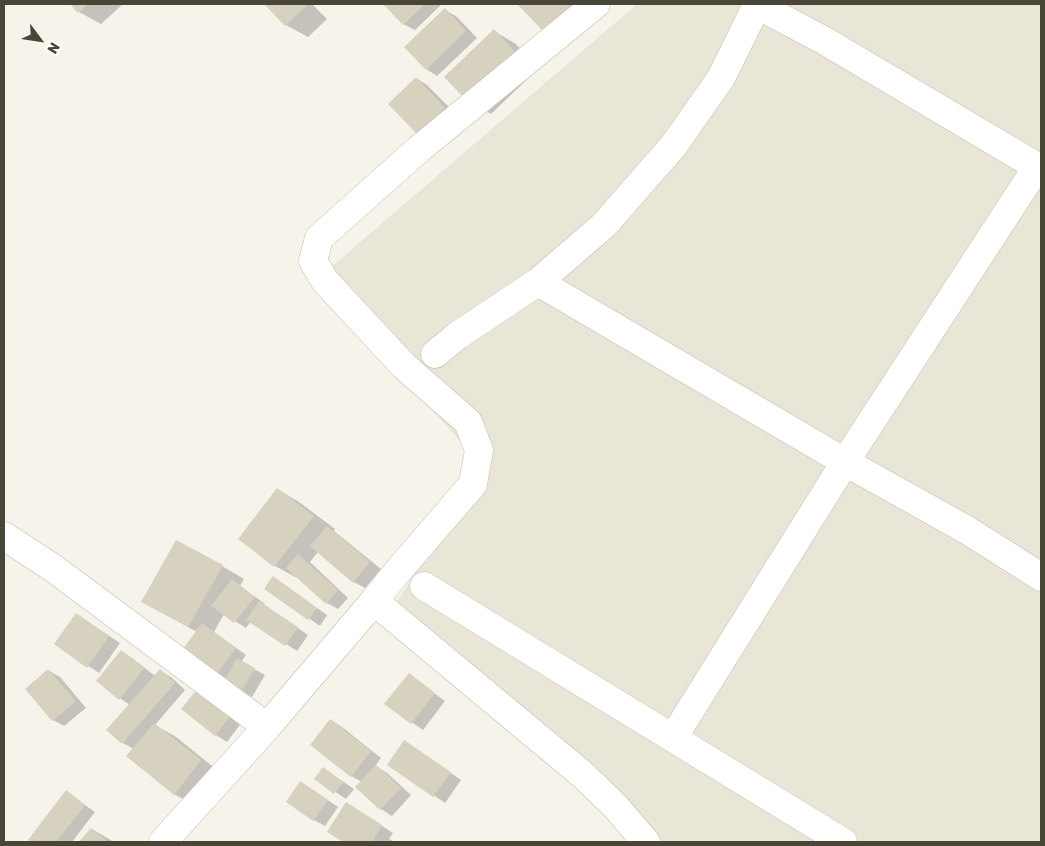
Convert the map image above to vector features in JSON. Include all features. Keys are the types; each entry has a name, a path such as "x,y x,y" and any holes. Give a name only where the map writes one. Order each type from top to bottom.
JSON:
{"street":[{"path":"164,842 266,727 473,484 479,450 468,422 404,366 326,282 313,261 318,238 419,149 596,4"},
{"path":"436,354 457,336 538,282 604,225 674,145 721,78 755,4 825,41 1039,168 845,462 673,738"},
{"path":"538,282 845,462 967,530 1041,577"},
{"path":"4,536 53,568 266,727"},
{"path":"424,586 843,842"},
{"path":"374,601 583,775 616,807 646,842"}],"shaded area":[{"path":"637,4 1041,4 1041,842 637,842 388,617 482,465 315,281"}],"building":[{"path":"70,4 88,4 78,13"},
{"path":"264,4 304,4 306,6 285,26"},
{"path":"383,4 425,4 403,25"},
{"path":"517,4 569,4 573,8 546,34"},
{"path":"445,8 466,31 426,70 404,47"},
{"path":"494,29 518,55 468,102 444,77"},
{"path":"416,77 445,108 417,134 388,104"},
{"path":"277,488 314,516 274,567 238,539"},
{"path":"327,526 370,562 353,583 310,546"},
{"path":"176,540 223,565 188,627 141,602"},
{"path":"298,554 338,590 326,604 286,568"},
{"path":"273,576 317,608 308,620 264,589"},
{"path":"232,579 255,597 234,623 211,606"},
{"path":"259,601 298,627 285,646 246,620"},
{"path":"76,613 109,636 87,668 54,644"},
{"path":"202,623 236,648 217,674 183,649"},
{"path":"121,650 144,668 119,700 96,681"},
{"path":"237,658 255,668 241,692 224,682"},
{"path":"48,669 76,701 52,721 25,689"},
{"path":"160,669 175,683 122,744 106,730"},
{"path":"409,673 435,693 411,724 384,704"},
{"path":"198,688 231,715 215,736 181,709"},
{"path":"330,719 371,751 351,777 310,745"},
{"path":"154,723 201,760 174,795 126,756"},
{"path":"404,740 451,772 433,797 387,765"},
{"path":"376,765 401,788 380,810 355,787"},
{"path":"323,767 343,782 334,794 314,779"},
{"path":"300,781 328,800 313,821 286,802"},
{"path":"66,790 85,805 56,842 31,842 28,840"},
{"path":"346,802 382,825 372,842 343,842 327,832"},
{"path":"91,828 108,842 79,842"}]}
